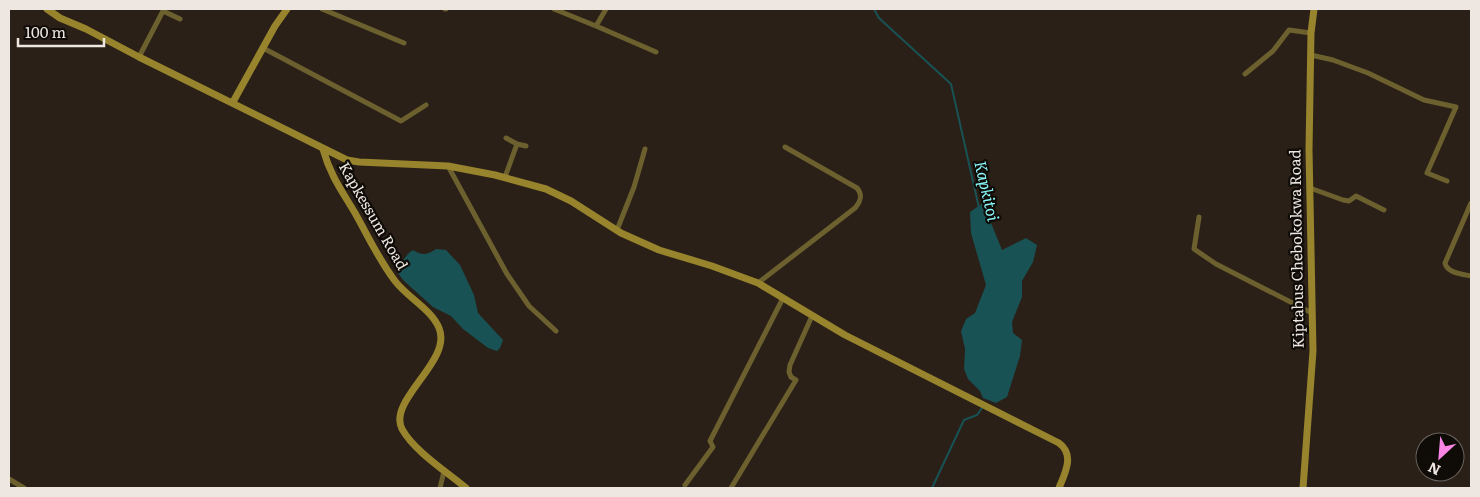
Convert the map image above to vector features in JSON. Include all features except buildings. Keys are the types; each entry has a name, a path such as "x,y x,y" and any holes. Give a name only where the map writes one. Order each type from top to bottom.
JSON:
{"street":[{"name":"Kapkessum Road","path":"47,9 60,18 233,102 323,149 330,172 337,186 384,266 397,283 428,313 438,326 441,334 440,348 414,389 399,420 406,434 415,445 466,488"},
{"path":"233,102 287,9"},
{"path":"322,9 404,43"},
{"path":"554,9 656,52"},
{"path":"596,26 606,9"},
{"name":"Kiptabus Chebokokwa Road","path":"1303,488 1313,351 1310,188 1311,33 1314,9"},
{"path":"139,57 164,10 180,19"},
{"path":"1245,74 1273,51 1289,30 1311,33"},
{"path":"263,48 401,121 426,106"},
{"path":"1311,55 1333,60 1368,73 1424,100 1456,107 1427,173 1447,181"},
{"path":"506,138 526,146"},
{"path":"505,177 517,144"},
{"path":"758,283 855,208 861,199 861,192 857,188 785,147"},
{"path":"323,149 347,160 448,166 505,177 546,189 571,201 617,230 675,256 712,266 758,283 845,335 1059,443 1067,450 1068,460 1059,488"},
{"path":"617,230 634,186 644,149"},
{"path":"448,166 507,274 529,306 556,331"},
{"path":"1310,188 1346,201 1356,196 1384,210"},
{"path":"1471,203 1446,262 1446,267 1450,271 1471,276"},
{"path":"1199,217 1194,249 1216,264 1312,313"},
{"path":"685,485 713,447 710,441 783,298"},
{"path":"731,488 796,380 791,377 789,372 790,365 812,316"},
{"path":"440,488 444,470"},
{"path":"9,480 24,488"}],"water":[{"path":"983,203 1002,250 1026,238 1037,245 1033,262 1022,281 1022,297 1012,322 1013,333 1022,340 1020,356 1007,397 996,403 983,398 980,391 968,379 964,369 965,349 961,331 966,319 975,313 986,285 971,233 970,212"},
{"path":"436,249 446,250 460,265 474,295 478,313 503,340 497,351 488,348 463,329 451,316 433,307 403,280 398,273 403,260 413,250 424,254"}],"waterway":[{"name":"Kapkitoi","path":"874,9 879,18 951,84 979,208"},
{"name":"Kapkitoi","path":"932,488 964,420 977,415 982,408"}]}
